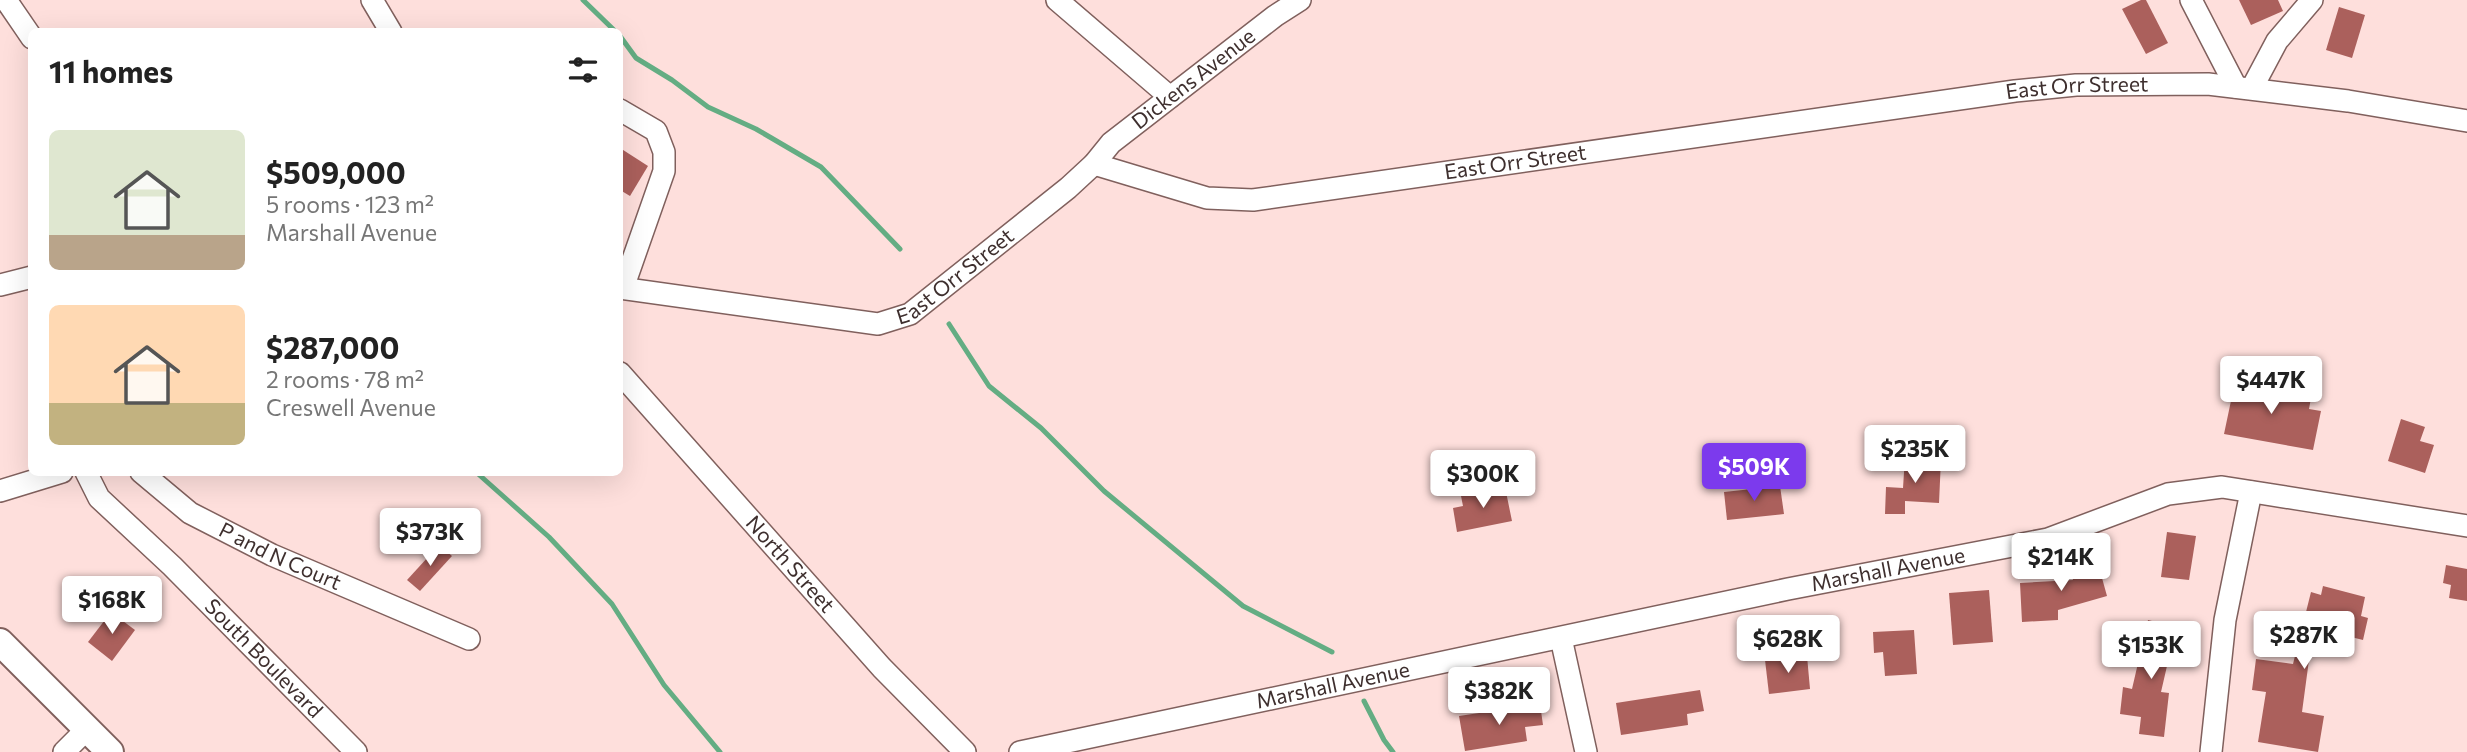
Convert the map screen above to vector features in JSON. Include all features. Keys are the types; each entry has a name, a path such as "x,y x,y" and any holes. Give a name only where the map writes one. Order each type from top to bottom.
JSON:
{"main road":[{"path":"0,642 110,752"}],"street":[{"path":"6,0 28,32"},
{"path":"372,0 389,28"},
{"path":"1056,0 1170,97"},
{"name":"Dickens Avenue","path":"1094,163 1111,143 1275,16 1300,0"},
{"path":"2191,0 2244,88 2277,41 2312,0"},
{"name":"East Orr Street","path":"623,288 878,324 910,314 1069,188 1094,163 1207,198 1253,200 2015,91 2076,85 2208,84 2467,121"},
{"path":"623,112 656,131 664,152 664,171 623,283"},
{"path":"0,285 28,278"},
{"name":"North Street","path":"623,376 882,668 965,752"},
{"path":"0,491 49,476"},
{"name":"South Boulevard","path":"88,476 99,498 172,566 356,752"},
{"name":"P and N Court","path":"146,476 190,513 272,555 469,639"},
{"name":"Marshall Avenue","path":"1020,752 1788,589 2048,539 2168,494 2222,487 2467,526"},
{"path":"2211,752 2225,621 2251,492"},
{"path":"1560,638 1586,752"},
{"path":"64,752 87,729"}],"building":[{"path":"2146,0 2168,43 2146,54 2122,9"},
{"path":"2239,0 2278,0 2283,11 2251,25"},
{"path":"2339,7 2365,15 2352,58 2326,50"},
{"path":"623,150 648,166 630,196 623,192"},
{"path":"2236,377 2264,383 2262,388 2311,398 2309,409 2321,411 2313,450 2224,434"},
{"path":"2401,419 2425,427 2420,441 2434,445 2425,473 2388,461"},
{"path":"1905,457 1941,459 1939,503 1905,501 1905,514 1885,514 1886,487 1903,488"},
{"path":"1780,486 1784,514 1727,520 1724,492"},
{"path":"1505,487 1512,521 1457,532 1453,508 1463,506 1461,496"},
{"path":"2167,532 2196,536 2189,580 2161,577"},
{"path":"439,545 452,556 420,591 407,580"},
{"path":"2097,560 2107,596 2058,610 2058,620 2022,622 2020,583 2073,580 2070,568"},
{"path":"2446,565 2467,569 2467,601 2449,598 2451,585 2443,583"},
{"path":"2323,586 2365,597 2361,616 2368,618 2363,640 2331,632 2326,649 2311,645 2302,712 2324,716 2318,752 2258,742 2266,692 2252,690 2256,659 2293,664 2311,592 2321,595"},
{"path":"1989,590 1993,642 1953,645 1949,593"},
{"path":"111,612 135,630 112,661 88,642"},
{"path":"2148,620 2176,627 2161,692 2169,693 2164,737 2139,734 2141,717 2120,714 2123,687 2132,689"},
{"path":"1914,630 1917,674 1885,676 1883,652 1874,653 1873,632"},
{"path":"1807,656 1810,689 1769,694 1765,660"},
{"path":"1700,690 1704,711 1687,714 1688,725 1621,735 1616,703"},
{"path":"1540,704 1543,725 1525,727 1527,741 1465,751 1459,716"}],"waterway":[{"path":"583,0 612,28"},
{"path":"623,40 636,58 708,107 756,129 821,167 900,249"},
{"path":"949,324 989,386 1041,428 1104,491 1243,606 1332,652"},
{"path":"480,476 549,537 612,604 664,685 720,752"},
{"path":"1364,701 1393,752"}]}
